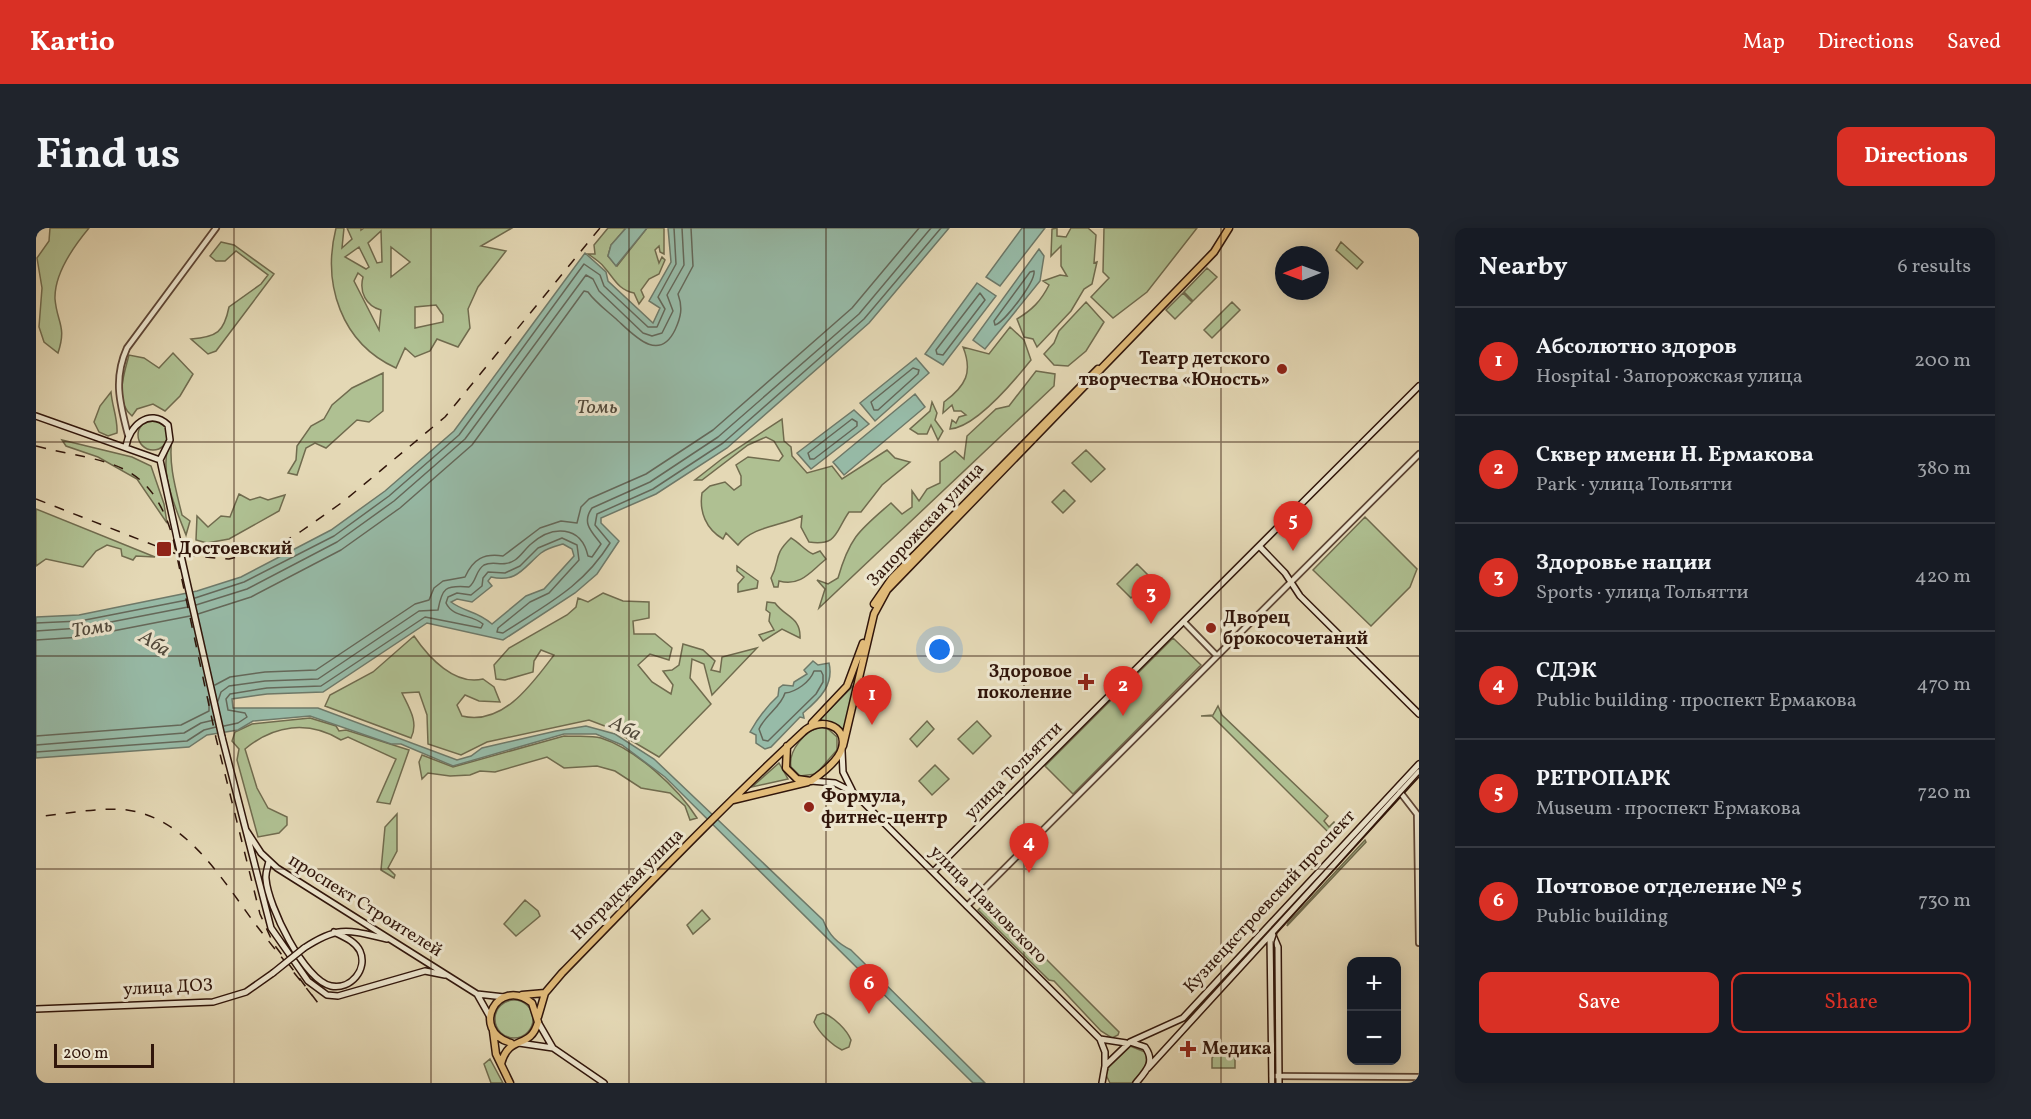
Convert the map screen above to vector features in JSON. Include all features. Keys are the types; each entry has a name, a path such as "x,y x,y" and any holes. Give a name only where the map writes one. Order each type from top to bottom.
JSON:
{"main road":[{"name":"Запорожская улица","path":"842,748 874,614 887,590 1214,252 1229,228"},
{"name":"Запорожская улица","path":"807,728 842,693 851,680 870,613 884,588 1088,376 1103,365"},
{"name":"улица Тольятти","path":"934,871 1419,386"},
{"path":"36,416 126,446 160,460"},
{"path":"126,446 128,435 142,420 162,420 168,425 170,440 160,460 242,824 271,928 308,981 319,991 338,996 425,971 445,975"},
{"path":"1260,547 1300,596 1419,714"},
{"path":"733,800 811,781 842,748 840,734 832,726 821,722 807,728 787,746 786,768 797,779 811,781"},
{"name":"Ноградская улица","path":"545,993 787,746"},
{"name":"улица Павловского","path":"842,748 843,772 853,792"},
{"name":"Кузнецкстроевский проспект","path":"1128,1043 1180,1021 1262,934 1275,926 1418,767"},
{"name":"улица Павловского","path":"811,781 835,783 853,792 1100,1039"},
{"name":"проспект Строителей","path":"242,824 269,861 382,932 388,940 477,994"},
{"path":"253,860 261,853"},
{"path":"269,861 266,880 276,918 287,939 317,977 331,986 344,986 360,972 362,961 359,950 352,941 334,932"},
{"path":"1275,926 1271,950 1275,1080"},
{"path":"1275,926 1272,935 1278,947 1275,1080"},
{"path":"334,932 357,932 388,940"},
{"name":"улица ДОЗ","path":"36,1009 213,1002 246,992 304,948 326,934 334,932"},
{"path":"1262,934 1272,935"},
{"name":"Кузнецкстроевский проспект","path":"1136,1083 1272,935"},
{"path":"1259,949 1266,945 1271,950"},
{"path":"477,994 504,997 545,993 532,1035 519,1043"},
{"path":"477,994 490,1017 501,1064 510,1083"},
{"path":"519,996 532,1003 553,1048"},
{"path":"490,1017 494,1005 504,997"},
{"path":"493,1031 504,1041 511,1043 553,1048 604,1083"},
{"path":"1104,1081 1105,1052 1100,1039 1140,1044 1148,1050 1149,1068"},
{"path":"501,1064 504,1052 511,1043"},
{"path":"1104,1066 1128,1043"}],"street":[{"path":"128,435 118,396 117,379 122,359 216,228"},
{"path":"967,906 1419,454"},
{"path":"1184,622 1217,656"},
{"path":"1398,791 1417,814 1419,943"},
{"path":"1275,1080 1419,1077"}],"shaded area":[{"path":"50,228 89,228 71,252 58,279 55,299 62,337 58,353 44,342 39,327 42,288 37,258 49,241"},
{"path":"336,228 344,228 342,248 352,239 347,228 361,228 361,230 364,228 512,228 481,246 506,251 478,287 468,309 470,328 458,347 437,339 430,351 415,357 405,348 396,368 377,357 361,343 349,327 340,310 334,290 332,249","holes":["381,231 382,262 377,263 368,243","359,247 369,267 366,269 345,257","391,247 410,262 391,277","358,273 363,277 362,288 365,298 371,305 381,310 379,330 354,281","436,305 443,315 443,322 415,328 415,307"]},
{"path":"608,228 626,228 611,245 608,256 617,266 647,228 664,228 664,254 660,252 659,246 655,250 659,263 662,257 665,260 659,274 649,279 641,290 644,297 639,304 634,293 620,286 597,260 588,254 595,254 594,245"},
{"path":"1057,228 1057,236 1066,237 1071,228 1088,228 1096,235 1094,263 1097,262 1092,284 1084,289 1071,311 1037,347 1033,339 1024,337 1017,319 1032,309 1043,296 1049,285 1043,281 1060,275 1067,276 1061,266 1061,246 1051,256 1052,229"},
{"path":"1104,228 1197,228 1147,292 1113,318 1091,297 1109,278 1103,272"},
{"path":"221,242 234,245 274,274 216,351 208,354 191,339 207,337 218,332 225,322 229,307 261,284 268,275 236,251 225,261 216,261 210,256"},
{"path":"1341,242 1363,262 1357,269 1336,250"},
{"path":"1207,268 1217,277 1193,301 1184,292"},
{"path":"1183,293 1192,302 1175,319 1166,310"},
{"path":"1086,302 1104,322 1086,351 1068,366 1054,365 1044,354 1054,343 1059,331"},
{"path":"1232,302 1240,310 1212,338 1204,330"},
{"path":"1010,327 1024,340 1031,360 983,412 960,426 950,429 952,420 956,423 959,417 966,415 961,411 954,411 952,405 943,413 944,402 958,390 966,378 967,364 963,347 989,354"},
{"path":"173,353 193,374 180,396 165,411 153,404 137,409 132,416 126,410 122,395 129,355 144,358 159,368"},
{"path":"1036,371 1055,374 1054,386 819,608 825,589 817,580 828,584 838,578 847,552 857,535 891,503 902,514 912,507 912,491 919,501 927,489 940,483 940,462 955,451 964,459 967,436 996,409 1009,406"},
{"path":"383,373 383,411 369,422 357,420 326,448 315,443 306,448 297,475 288,473 296,460 297,446 311,426 324,419 332,405 352,388"},
{"path":"111,392 117,433 108,436 99,432 94,422 100,406"},
{"path":"932,402 937,413 935,420 943,431 938,440 931,425 927,434 918,434 910,429 930,411"},
{"path":"782,419 784,441 791,447 792,456 807,473 832,466 842,479 887,450 895,458 910,462 882,485 861,512 849,512 831,540 818,543 809,542 801,527 802,516 759,530 738,545 726,533 723,539 712,530 705,519 702,493 710,486 725,482 734,490 741,485 741,476 736,465 748,457 779,461 783,456 774,441 766,437 748,445 702,480 695,480 723,458"},
{"path":"153,420 164,424 168,435 164,446 153,450 142,446 138,435 142,424"},
{"path":"172,438 171,457 175,487 182,515 190,521 186,535 166,474 168,449"},
{"path":"62,440 132,457 151,466 164,504 167,523 137,479 98,457 66,446"},
{"path":"1086,450 1105,469 1091,482 1072,463"},
{"path":"1064,490 1075,501 1063,513 1052,502"},
{"path":"239,494 250,500 260,497 268,500 285,495 279,511 229,539 207,543 196,540 197,516 208,527 221,516 230,517"},
{"path":"36,509 155,557 136,556 133,560 122,556 121,549 107,545 96,551 83,567 46,559 36,566"},
{"path":"1365,517 1417,569 1410,587 1371,626 1313,570"},
{"path":"791,538 813,554 820,551 826,559 800,580 779,581 778,587 774,587 771,578 779,554"},
{"path":"1137,564 1151,578 1131,598 1117,584"},
{"path":"737,566 758,581 757,588 738,592 738,584 744,577 737,571"},
{"path":"603,593 623,601 649,602 649,618 633,621 634,634 655,634 672,648 669,660 650,654 638,665 652,682 671,694 673,685 663,671 672,670 679,665 683,644 703,650 715,661 711,670 720,672 722,657 757,648 712,695 704,664 692,659 690,678 711,704 659,757 610,728 589,720 487,742 461,755 428,744 427,715 419,692 402,693 414,721 411,738 325,706 330,695 373,672 414,636 435,661 453,674 473,680 483,679 494,687 500,702 479,701 465,695 457,705 462,716 491,715 503,709 526,690 554,655 541,650 534,661 533,672 505,680 496,679 494,665 509,648 567,615 576,607 578,598 588,602"},
{"path":"767,602 775,603 795,621 800,631 800,638 782,629 763,641 759,635 774,630 769,621 770,613 766,610"},
{"path":"1173,638 1201,665 1073,794 1045,766"},
{"path":"856,683 844,734 831,722 819,720"},
{"path":"1218,706 1222,715 1328,816 1324,821 1329,827 1334,822 1344,830 1337,838 1331,835 1212,716 1201,716 1213,715"},
{"path":"310,718 336,726 339,731 346,730 409,750 390,804 377,802 396,759 348,737 341,740 329,734 304,728 279,730 245,749 257,788 268,808 287,817 287,825 279,833 258,837 237,760 239,749 232,741 235,732 252,724"},
{"path":"927,721 934,729 917,747 910,739"},
{"path":"977,721 991,736 973,754 958,739"},
{"path":"821,727 828,729 837,737 837,750 816,774 800,776 791,767 792,754 809,732"},
{"path":"564,736 601,738 628,751 668,782 697,818 690,820 685,806 670,793 641,788 615,771 597,766 564,768 547,757 495,772 480,771 470,775 450,776 428,773 422,779 419,762 422,755 453,767"},
{"path":"779,763 788,779 752,787"},
{"path":"935,765 949,779 932,795 919,781"},
{"path":"397,814 397,851 388,868 395,875 394,878 381,870 385,827"},
{"path":"1365,840 1366,842 1287,926 1288,923"},
{"path":"525,900 538,911 540,916 516,936 504,924"},
{"path":"988,901 1119,1032 1118,1035 1112,1038 1101,1031 1054,981 1049,980 978,910"},
{"path":"702,910 710,919 693,934 687,925"},
{"path":"514,1000 528,1005 533,1019 528,1033 514,1038 500,1033 495,1019 500,1005"},
{"path":"823,1013 836,1021 846,1032 851,1040 849,1047 842,1050 830,1042 819,1030 814,1022 817,1015"},
{"path":"1223,1045 1235,1045 1235,1068 1212,1068 1212,1058"},
{"path":"1130,1046 1145,1052 1147,1061 1144,1069 1132,1083 1110,1083 1106,1075 1110,1063"},
{"path":"490,1059 503,1083 491,1083 484,1064"}],"water":[{"path":"626,228 647,228 616,266 608,256 611,245"},
{"name":"Томь","path":"668,228 949,228 869,323 727,448 656,494 601,518 601,523 619,541 597,574 575,593 503,640 427,623 323,692 267,694 232,699 233,708 318,708 457,760 471,756 482,748 586,726 615,734 654,759 823,920 834,938 851,950 985,1083 973,1083 665,777 622,745 596,734 564,734 453,766 401,744 391,744 310,716 253,721 238,730 207,735 189,747 36,758 36,617 79,615 197,591 241,577 331,530 385,491 454,431 585,253 606,272 608,281 653,323 660,308 649,301 671,262","holes":["563,544 572,549 574,556 544,589 526,596 492,624 481,616 451,602 457,599 472,602 492,586 488,581 491,577 514,576 549,548"]},
{"path":"1022,228 1045,228 1000,286 986,277"},
{"path":"1039,249 1044,256 1040,281 985,349 973,340"},
{"path":"977,283 996,296 943,365 925,354"},
{"path":"916,358 929,373 875,421 860,403"},
{"path":"915,394 925,407 844,475 833,462"},
{"path":"854,410 869,424 811,469 797,453"},
{"path":"813,661 818,665 829,663 830,678 825,690 803,713 804,718 800,717 771,747 765,749 756,743 756,735 750,732 763,712 778,696 779,688 783,685 793,686 794,682 807,674 804,670"}],"tram line":[{"path":"1275,1083 1274,942 1277,933 1419,775"}],"railway":[{"path":"36,499 179,555 229,559 271,549 344,501 445,417 600,228"},
{"path":"36,446 103,461 121,468 137,478 151,492 163,511 173,538 216,738 260,914 273,943 318,1003 256,925 217,871 185,838 168,825 148,815 116,809 36,817"}],"place":[{"name":"Театр детского творчества «Юность»","path":"1282,369"},
{"name":"Достоевский","path":"164,549"},
{"name":"РЕТРОПАРК","path":"1293,551"},
{"name":"Здоровье нации","path":"1151,624"},
{"name":"Дворец брокосочетаний","path":"1211,628"},
{"name":"Здоровое поколение","path":"1086,682"},
{"name":"Сквер имени Н. Ермакова","path":"1123,716"},
{"name":"Абсолютно здоров","path":"872,725"},
{"name":"Формула, фитнес-центр","path":"809,807"},
{"name":"СДЭК","path":"1029,873"},
{"name":"Почтовое отделение № 5","path":"869,1014"},
{"name":"Медика","path":"1188,1049"}],"water label":[{"name":"Аба","path":"154,644"},
{"name":"Аба","path":"625,729"}]}
